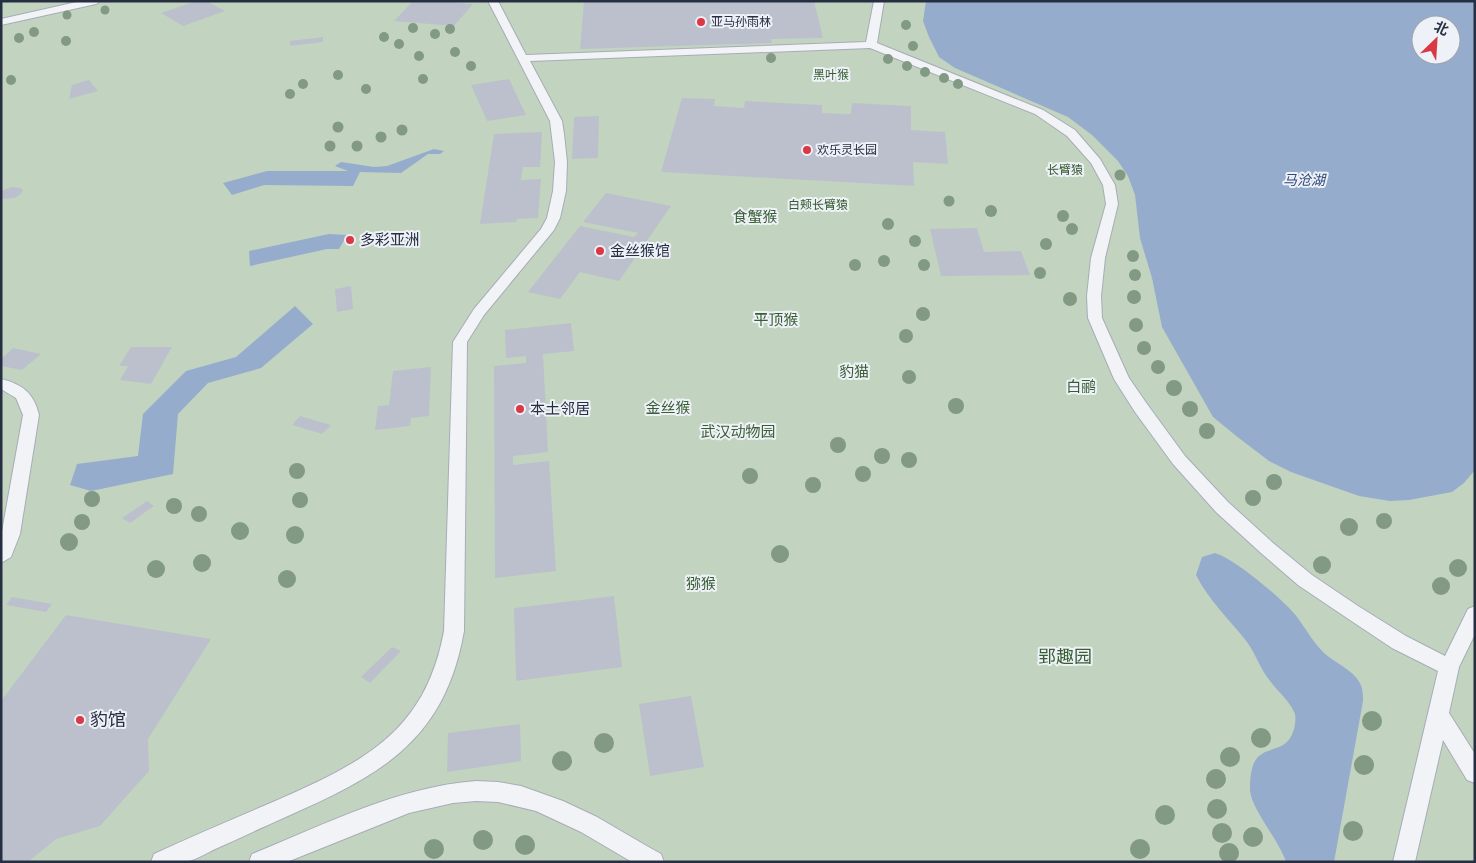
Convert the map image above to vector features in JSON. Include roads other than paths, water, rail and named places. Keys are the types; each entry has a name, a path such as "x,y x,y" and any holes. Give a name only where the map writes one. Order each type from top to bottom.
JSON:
{"lane":[{"path":"1,22 96,1"},
{"path":"162,862 361,771 405,735 421,718 440,686 452,648 454,631 454,544 460,342 476,314 547,229 559,200 560,140 556,121 493,1"},
{"path":"871,45 879,1"},
{"path":"522,58 871,45 1004,96 1039,112 1071,133 1096,162 1109,185 1112,204 1098,258 1094,296 1095,318 1122,379 1141,408 1179,460 1222,507 1305,580 1351,612 1400,642 1449,667"},
{"path":"1,384 19,390 29,404 31,415 11,534 5,552 1,556"},
{"path":"1404,862 1449,667 1475,614"},
{"path":"1439,716 1475,773"},
{"path":"260,862 413,801 460,792 482,791 519,796 536,802 574,818 653,862"}],"water":[{"name":"马沧湖","path":"926,1 1475,1 1475,470 1464,483 1452,492 1409,500 1390,501 1359,496 1291,472 1269,461 1235,435 1213,417 1162,327 1152,278 1140,238 1135,195 1128,176 1118,161 1092,135 1068,117 955,68 939,57 923,21"},
{"path":"434,149 444,151 440,154 428,154 401,173 360,172 353,186 264,185 232,195 223,183 267,171 348,171 335,166 341,162 374,167 387,166"},
{"path":"329,234 347,235 339,249 327,249 250,266 249,251"},
{"path":"295,306 313,324 261,368 208,383 178,414 173,474 91,491 70,485 77,464 138,456 143,414 186,371 236,357"},
{"path":"1215,553 1246,571 1282,601 1297,617 1324,653 1353,674 1361,685 1363,701 1334,862 1286,862 1254,804 1250,788 1253,764 1262,754 1287,742 1294,729 1295,714 1261,667 1247,642 1213,602 1196,575 1202,557"}],"place":[{"name":"亚马孙雨林","path":"701,22"},
{"name":"欢乐灵长园","path":"807,150"},
{"name":"多彩亚洲","path":"350,240"},
{"name":"金丝猴馆","path":"600,251"},
{"name":"本土邻居","path":"520,409"},
{"name":"豹馆","path":"80,720"}],"park label":[{"name":"黑叶猴","path":"831,75"},
{"name":"长臂猿","path":"1065,170"},
{"name":"白颊长臂猿","path":"818,205"},
{"name":"食蟹猴","path":"755,217"},
{"name":"平顶猴","path":"776,320"},
{"name":"豹猫","path":"854,372"},
{"name":"白鹂","path":"1081,387"},
{"name":"金丝猴","path":"668,408"},
{"name":"武汉动物园","path":"738,432"},
{"name":"猕猴","path":"701,584"},
{"name":"郢趣园","path":"1065,657"}]}
